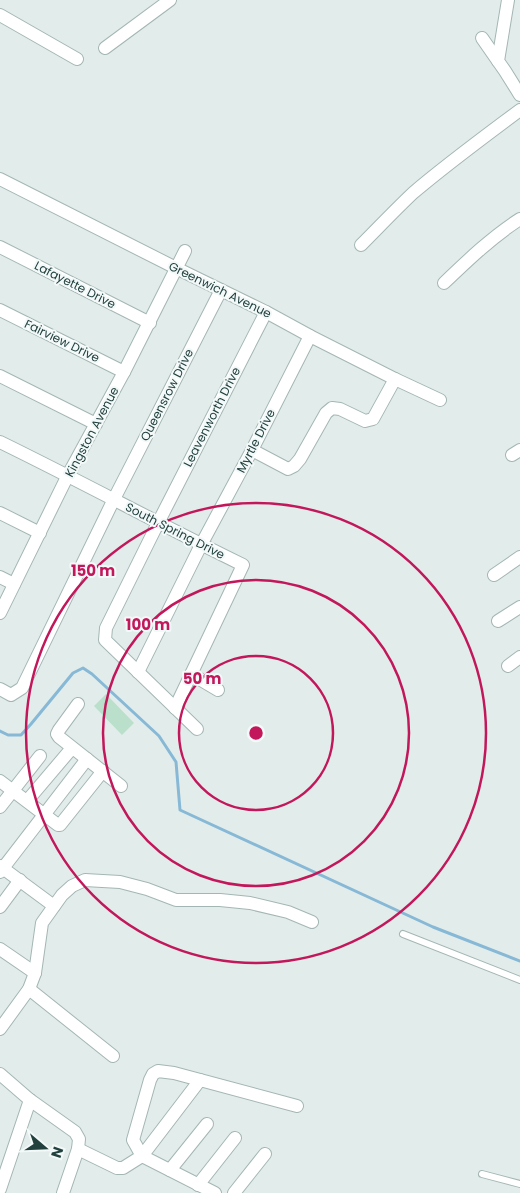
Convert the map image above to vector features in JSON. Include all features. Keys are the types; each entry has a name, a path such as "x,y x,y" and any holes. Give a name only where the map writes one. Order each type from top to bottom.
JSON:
{"street":[{"path":"105,48 170,0"},
{"path":"502,66 508,0"},
{"path":"0,15 77,59"},
{"path":"482,38 520,95"},
{"path":"502,66 520,73"},
{"path":"361,245 384,220 444,167 520,110"},
{"name":"Greenwich Avenue","path":"0,179 266,312 394,379 440,400"},
{"path":"444,283 503,230 520,219"},
{"name":"Lafayette Drive","path":"0,247 150,323"},
{"name":"Kingston Avenue","path":"0,613 68,475 150,323 185,251"},
{"name":"Queensrow Drive","path":"0,689 10,695 22,688 114,499 221,290"},
{"name":"Fairview Drive","path":"0,310 124,372"},
{"name":"Leavenworth Drive","path":"138,672 105,640 106,628 266,312"},
{"name":"Myrtle Drive","path":"138,672 201,545 310,336"},
{"path":"0,376 96,424"},
{"path":"252,450 288,469 294,466 300,459 326,413 332,408 340,409 365,421 373,419 394,379"},
{"name":"South Spring Drive","path":"0,442 243,565 175,708"},
{"path":"0,513 40,533"},
{"path":"494,575 520,557"},
{"path":"0,577 14,584"},
{"path":"498,621 520,607"},
{"path":"508,666 520,657"},
{"path":"138,672 197,729"},
{"path":"191,674 218,690"},
{"path":"78,704 57,734 121,786"},
{"path":"27,801 72,748"},
{"path":"0,807 40,756"},
{"path":"54,906 20,880 1,869 87,759"},
{"path":"0,781 58,825 62,824 103,771"},
{"path":"0,907 20,880"},
{"path":"0,1029 29,989 35,973 42,923 62,895 72,886 85,880 120,882 147,889 176,900 220,900 250,904 288,912 312,922"},
{"path":"0,949 35,973"},
{"path":"29,989 113,1056"},
{"path":"215,1193 142,1156 133,1140 150,1080 154,1074 158,1071 174,1073 296,1106"},
{"path":"0,1074 30,1100 75,1132 79,1139 78,1149 64,1193"},
{"path":"78,1149 117,1168 123,1168 142,1156 200,1080"},
{"path":"0,1190 30,1100"},
{"path":"170,1170 207,1124"},
{"path":"198,1185 235,1138"},
{"path":"234,1193 265,1154"}],"lane":[{"path":"403,934 520,980"},
{"path":"482,1174 520,1184"}],"green space":[{"path":"106,694 134,723 122,735 94,706"}],"waterway":[{"path":"0,731 8,735 21,735 73,673 83,668 92,674 159,736 176,762 180,810 433,927 520,961"}]}
